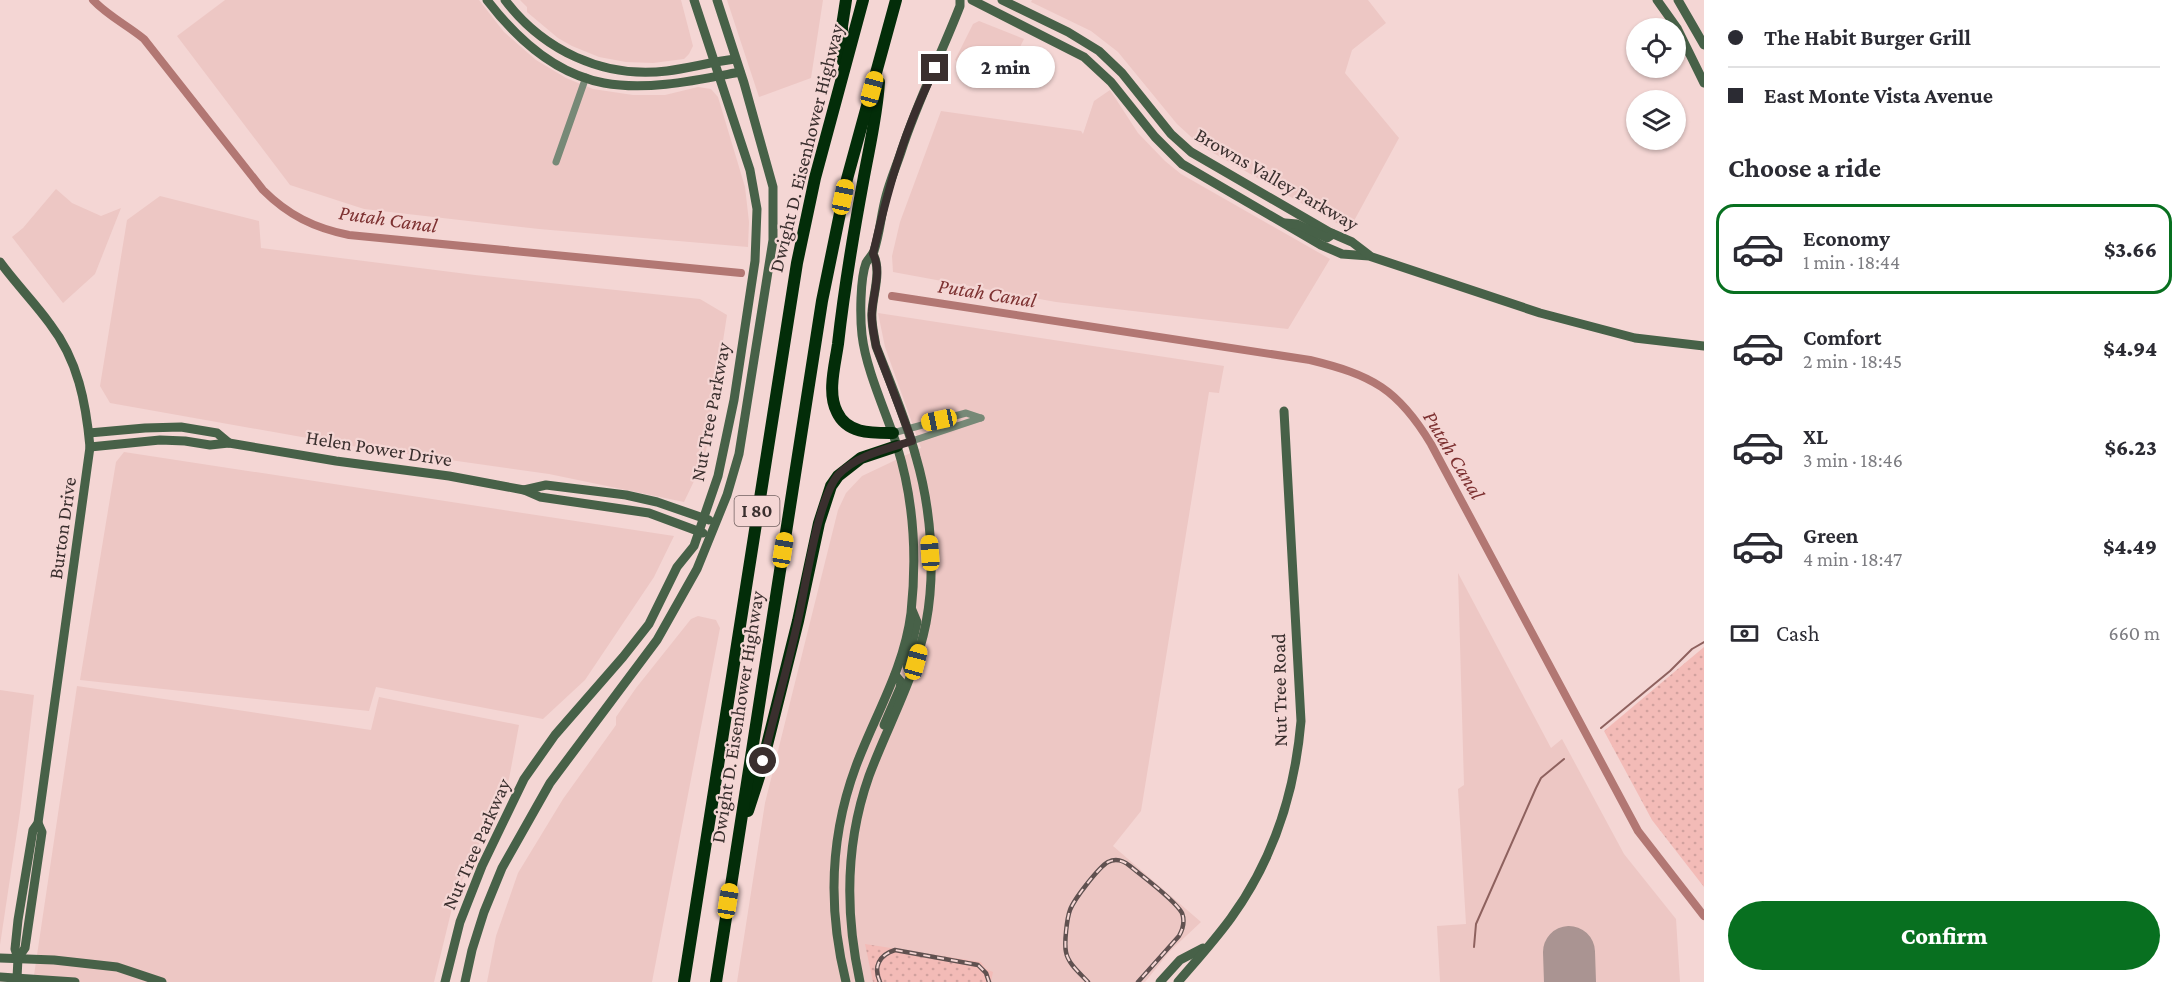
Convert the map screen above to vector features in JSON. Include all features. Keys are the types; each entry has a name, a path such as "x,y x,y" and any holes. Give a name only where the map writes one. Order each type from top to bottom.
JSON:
{"highway":[{"path":"843,74 842,26 846,0"},
{"name":"Dwight D. Eisenhower Highway","path":"682,982 792,293 815,178 863,0"},
{"name":"Dwight D. Eisenhower Highway","path":"716,982 819,315 847,179 896,0"},
{"path":"881,55 877,109 842,306 833,401 843,422 853,428 876,433 893,433"},
{"path":"737,843 759,777 828,493 838,476 861,458 897,446"}],"main road":[{"path":"487,0 506,24 531,48 559,66 603,83 644,85 675,83 740,72"},
{"path":"505,0 520,18 547,42 574,57 596,65 626,71 654,72 735,58"},
{"name":"Nut Tree Parkway","path":"445,982 460,922 482,866 524,779 555,735 649,624 677,567 694,546 705,518 726,445 755,261 757,209 750,170 717,76 694,0"},
{"name":"Nut Tree Parkway","path":"465,982 484,912 502,868 550,783 657,640 697,569 717,522 739,454 773,240 774,187 717,0"},
{"name":"Browns Valley Parkway","path":"1002,0 1068,32 1100,51 1191,152 1225,174 1333,234 1352,242 1369,256"},
{"path":"1657,0 1677,28 1704,83"},
{"path":"1678,0 1704,45"},
{"path":"846,982 839,951 833,898 833,874 839,826 856,765 903,654 911,608 914,570 914,528 903,466 866,355 862,332 861,312 866,262 873,254 886,195 911,122 965,1"},
{"name":"Browns Valley Parkway","path":"965,1 1077,52 1101,71 1172,155 1222,188 1342,254 1369,256 1540,313 1635,338 1704,346"},
{"path":"1120,93 1129,91 1147,115 1160,120"},
{"path":"1172,155 1183,158 1212,175 1225,174 1222,188"},
{"path":"1222,188 1231,184 1261,201 1279,204"},
{"path":"1283,223 1297,224 1327,238 1333,234"},
{"path":"860,982 851,929 849,879 854,835 860,807 878,756 912,673 926,621 930,553 922,480 912,441 876,346 872,310 878,262 873,254"},
{"name":"Burton Drive","path":"0,262 50,324 67,350 78,376 88,420 90,447 38,823 33,830 18,920 15,949 18,958 15,980"},
{"name":"Nut Tree Road","path":"1167,973 1178,982 1220,933 1243,900 1272,847 1289,794 1299,751 1301,721 1284,411"},
{"name":"Helen Power Drive","path":"89,433 181,427 217,433 229,443"},
{"name":"Helen Power Drive","path":"90,447 160,440 210,445 229,443 336,461 449,476 524,490 540,497 649,513 711,536"},
{"name":"Helen Power Drive","path":"524,490 546,485 626,495 657,502 717,522"},
{"path":"911,608 917,622 907,666 912,673"},
{"path":"878,756 876,744 900,688 901,682 896,675"},
{"name":"Nut Tree Road","path":"1160,982 1180,960 1208,946"},
{"path":"0,958 117,966 162,982"},
{"path":"0,977 15,980 75,982"}],"street":[{"path":"556,162 586,77"},
{"path":"893,433 966,413 981,418 897,446"}],"shaded area":[{"path":"225,0 479,0 504,32 536,60 566,78 593,89 633,95 665,95 698,87 711,89 718,97 745,187 749,222 748,247 539,229 364,209 290,185 177,36"},
{"path":"520,0 681,0 693,46 684,59 653,63 626,62 599,57 558,38 527,12 527,7"},
{"path":"727,0 823,0 811,78 759,97"},
{"path":"1032,0 1368,0 1386,23 1352,50 1345,73 1399,138 1349,230 1201,146 1177,124 1118,52 1091,31 1031,2"},
{"path":"979,21 1024,39 1004,79 955,60 973,24"},
{"path":"1110,90 1138,133 1181,174 1330,259 1288,329 1056,302 893,272 892,256 900,222 941,111 1081,131 1083,134 1094,101"},
{"path":"56,189 72,203 101,216 121,208 95,274 63,303 12,237 23,228"},
{"path":"160,196 259,221 261,248 475,275 700,299 727,315 705,458 684,502 549,474 358,447 110,403 100,386 127,220"},
{"path":"878,313 1224,366 1219,393 1209,392 1141,811 1113,846 1201,922 1170,951 1145,982 737,982 765,803 838,510 846,493 862,476 921,448 885,347"},
{"path":"124,452 674,536 654,577 585,680 543,719 376,687 369,711 80,680 116,462"},
{"path":"1458,573 1551,748 1562,739 1624,854 1676,919 1680,982 1440,982 1437,926 1466,924 1458,789 1464,785"},
{"path":"698,616 716,620 720,628 652,982 487,982 496,936 518,873 563,799 616,725 616,717 636,688 691,619"},
{"path":"1704,647 1704,887 1652,820 1604,731"},
{"path":"77,686 371,730 379,697 519,725 509,779 455,896 434,982 33,982"},
{"path":"0,690 34,695 20,812 0,945"},
{"path":"865,944 981,962 986,969 993,972 991,982 873,982"}],"waterway":[{"name":"Putah Canal","path":"93,0 144,39 272,199 302,219 324,229 349,235 741,273"},
{"name":"Putah Canal","path":"892,296 1310,360 1367,379 1395,397 1419,425 1431,444 1638,831 1704,916"},
{"path":"1601,728 1670,671 1692,649 1704,642"},
{"path":"1474,947 1476,924 1536,788 1541,778 1564,759"}],"runway":[{"path":"1569,952 1570,982"}],"railway":[{"path":"1088,982 1067,956 1065,943 1069,914 1076,899 1099,870 1108,862 1117,860 1128,864 1158,888 1173,902 1183,916 1182,931 1179,936 1138,982"},
{"path":"880,982 877,971 879,962 881,958 895,950 978,965 986,973 989,982"}],"route":[{"path":"763,761 798,621 819,523 831,486 838,476 861,458 912,441 876,346 871,320 878,262 873,254 886,195 911,122 935,68"}]}
